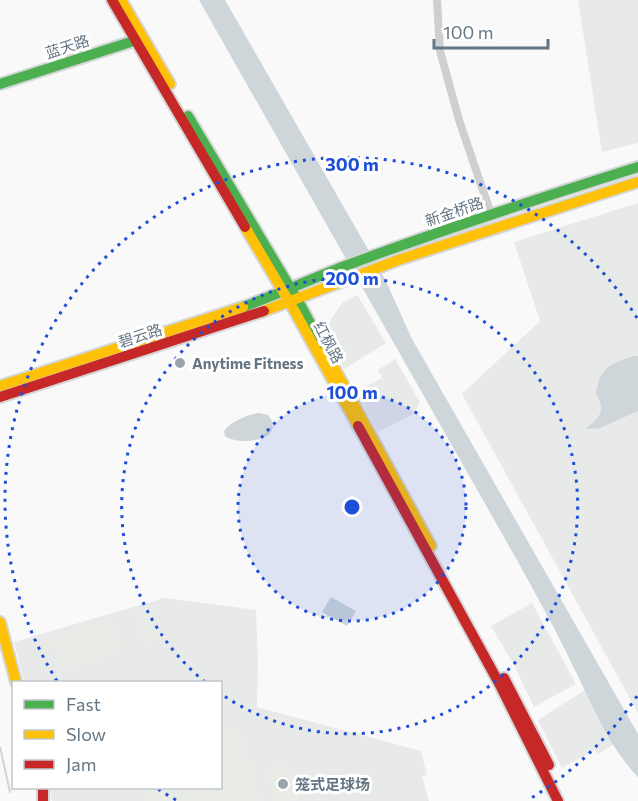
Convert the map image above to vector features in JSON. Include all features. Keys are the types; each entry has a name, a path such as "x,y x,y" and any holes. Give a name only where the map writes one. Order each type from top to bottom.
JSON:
{"street":[{"name":"红枫路","path":"112,0 139,39 290,296 517,701 565,801"},
{"name":"红枫路","path":"121,0 139,39"},
{"path":"437,0 440,51 459,120 491,214"},
{"name":"蓝天路","path":"0,84 139,39"},
{"name":"新金桥路","path":"290,296 491,214 638,167"},
{"name":"新金桥路","path":"386,258 638,182"},
{"name":"红枫路","path":"290,296 500,685 558,801"},
{"name":"碧云路","path":"0,386 206,320 290,296"},
{"name":"碧云路","path":"0,397 290,296"},
{"path":"0,622 16,681"}],"shaded area":[{"path":"199,0 225,0 385,279 412,339 638,734 638,777 609,738 560,639 517,560"},
{"path":"578,0 638,0 638,143 602,152"},
{"path":"638,203 638,713 462,394 540,321 514,242"},
{"path":"357,295 386,343 344,369 327,336 328,324 342,303"},
{"path":"638,356 638,411 600,428 585,429 600,414 601,405 596,393 604,371 619,361"},
{"path":"395,359 420,402 414,414 378,432 356,392 382,378 378,370"},
{"path":"259,413 268,415 273,424 267,436 241,441 225,436 224,431 235,421"},
{"path":"331,597 356,611 347,626 322,612"},
{"path":"164,598 256,610 257,707 421,751 427,775 422,776 429,801 52,801 50,789 222,789 222,681 24,681 14,642"},
{"path":"532,603 576,684 534,707 515,667 491,626"},
{"path":"155,607 165,638 143,645 133,614"},
{"path":"113,619 123,652 62,671 52,637"},
{"path":"585,690 616,743 598,754 595,750 562,768 538,720"},
{"path":"240,726 261,801 145,801 141,789 222,789 222,733"},
{"name":"笼式足球场","path":"287,762 299,799 277,801 266,769"}],"waterway":[{"path":"0,747 10,792"}],"traffic: fast":[{"path":"0,84 140,39"},
{"path":"188,116 301,306 325,351"},
{"path":"243,307 345,266 418,240 638,167"}],"traffic: slow":[{"path":"121,0 170,84"},
{"path":"264,311 401,259 638,182"},
{"path":"245,227 358,426"},
{"path":"0,386 243,307"},
{"path":"325,351 431,546"},
{"path":"0,622 16,681"}],"traffic: jam":[{"path":"112,0 245,227"},
{"path":"0,397 264,311"},
{"path":"358,426 500,685 558,801"},
{"path":"504,678 549,765"},
{"path":"43,789 43,801"}],"place":[{"name":"Anytime Fitness","path":"180,363"},
{"name":"笼式足球场","path":"283,784"}]}
